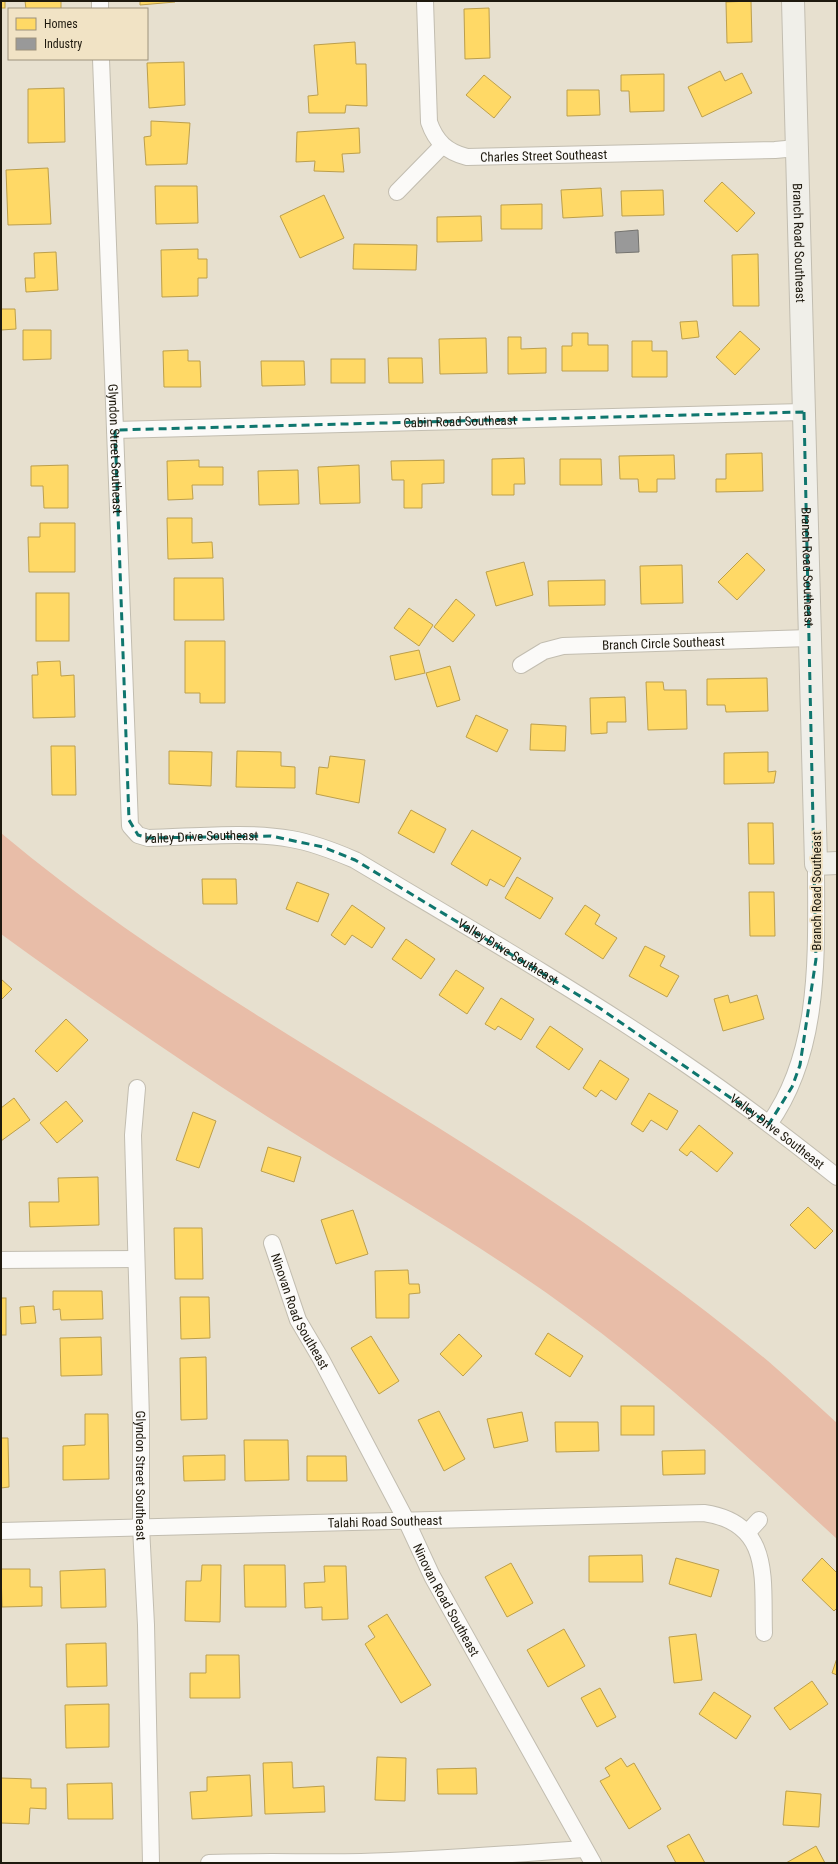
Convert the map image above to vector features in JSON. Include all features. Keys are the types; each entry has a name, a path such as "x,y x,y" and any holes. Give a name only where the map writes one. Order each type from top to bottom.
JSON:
{"street":[{"name":"Charles Street Southeast","path":"425,1 429,122 433,134 442,146 454,154 467,157 775,150 797,148"},
{"name":"Branch Road Southeast","path":"769,1124 792,1087 800,1065 810,1013 827,863 810,638 793,1"},
{"name":"Glyndon Street Southeast","path":"102,60 129,820 130,826 138,835"},
{"path":"397,192 442,146"},
{"name":"Cabin Road Southeast","path":"115,430 804,412"},
{"name":"Branch Circle Southeast","path":"521,666 544,651 563,646 810,638"},
{"name":"Valley Drive Southeast","path":"138,835 148,838 271,836 323,847 355,860 598,1007 685,1064 769,1124 837,1177"},
{"name":"Glyndon Street Southeast","path":"137,1088 133,1135 141,1420 141,1527 146,1625 151,1863"},
{"name":"Ninovan Road Southeast","path":"272,1244 298,1320 321,1359 406,1520 432,1576 593,1863"},
{"path":"1,1260 136,1259"},
{"name":"Talahi Road Southeast","path":"1,1531 704,1513 720,1516 736,1522 755,1543 760,1558 764,1633"},
{"path":"747,1533 759,1520"},
{"path":"209,1863 251,1861 360,1863 469,1857 584,1848"}],"highlighted area":[{"path":"804,412 816,959 800,1065 792,1087 769,1124 598,1007 355,860 323,847 271,836 148,838 138,835 129,820 115,430"}],"shaded area":[{"path":"1,833 59,880 119,924 181,966 497,1165 601,1235 669,1284 768,1361 837,1423 837,1539 678,1395 577,1315 465,1238 271,1119 202,1074 1,934"}],"building: Homes":[{"path":"1,1 5,1 5,8 1,8"},
{"path":"25,1 61,1 61,8 26,8"},
{"path":"140,1 175,1 175,2 140,5"},
{"path":"751,1 752,42 727,43 726,2"},
{"path":"489,8 490,58 465,59 464,9"},
{"path":"355,42 356,64 366,64 367,106 346,105 345,113 309,113 308,96 318,95 314,45"},
{"path":"184,62 185,105 149,108 147,63"},
{"path":"720,71 725,81 742,73 752,93 702,117 688,87"},
{"path":"664,74 664,111 630,112 629,91 621,91 621,75"},
{"path":"484,75 511,97 494,118 466,95"},
{"path":"64,88 65,142 28,143 28,89"},
{"path":"567,90 599,90 600,115 567,116"},
{"path":"151,121 190,123 187,164 146,165 144,137 151,136"},
{"path":"359,128 360,153 342,154 344,172 314,171 315,161 296,162 297,132"},
{"path":"48,168 51,224 8,225 6,170"},
{"path":"722,182 755,213 737,232 704,201"},
{"path":"155,186 197,186 198,223 156,224"},
{"path":"601,188 603,216 563,218 561,190"},
{"path":"663,190 664,215 622,216 621,191"},
{"path":"324,195 344,238 300,258 280,216"},
{"path":"542,204 542,229 501,229 501,205"},
{"path":"481,216 482,241 437,242 437,217"},
{"path":"354,244 417,245 416,270 353,269"},
{"path":"198,249 198,259 207,259 207,278 198,278 198,296 162,297 161,250"},
{"path":"56,252 58,290 26,292 25,278 35,278 34,253"},
{"path":"758,254 759,306 733,306 732,255"},
{"path":"1,309 15,309 16,329 1,330"},
{"path":"697,321 699,337 682,339 680,322"},
{"path":"23,330 51,330 51,359 23,360"},
{"path":"740,331 760,349 735,375 716,357"},
{"path":"572,333 588,333 588,345 608,345 608,371 562,371 562,346 572,346"},
{"path":"508,337 521,337 521,349 546,348 546,373 508,374"},
{"path":"486,338 487,373 440,374 439,339"},
{"path":"632,341 652,341 652,351 667,351 667,377 632,377"},
{"path":"188,350 188,361 200,361 201,387 164,387 163,351"},
{"path":"388,358 422,358 423,383 389,383"},
{"path":"331,359 365,359 365,383 331,383"},
{"path":"261,361 304,361 305,385 262,386"},
{"path":"762,453 763,491 716,492 716,479 726,479 726,454"},
{"path":"674,455 675,479 657,479 657,492 639,492 638,479 620,479 619,456"},
{"path":"524,458 525,484 514,484 514,495 492,495 492,459"},
{"path":"560,459 601,459 602,485 560,485"},
{"path":"199,460 199,467 223,467 223,485 192,485 193,499 168,500 167,461"},
{"path":"444,460 444,483 422,484 422,508 404,508 404,480 392,480 391,461"},
{"path":"68,465 68,508 44,508 43,486 31,486 31,466"},
{"path":"359,465 360,503 320,504 318,467"},
{"path":"298,470 299,504 259,505 258,471"},
{"path":"167,518 192,518 192,543 212,542 213,558 168,559"},
{"path":"40,523 75,523 75,572 29,572 28,537 40,537"},
{"path":"747,553 765,570 737,600 718,582"},
{"path":"524,562 533,595 496,606 486,572"},
{"path":"682,565 683,603 641,604 640,566"},
{"path":"174,578 223,578 224,620 174,620"},
{"path":"605,580 605,605 549,606 548,581"},
{"path":"36,593 69,593 69,641 36,641"},
{"path":"456,599 475,615 453,642 434,627"},
{"path":"409,608 433,625 419,646 394,628"},
{"path":"185,641 225,641 225,703 200,703 200,693 185,693"},
{"path":"419,650 425,673 395,680 390,656"},
{"path":"60,661 61,676 74,675 75,717 33,718 32,675 38,675 37,662"},
{"path":"450,666 460,700 437,707 426,673"},
{"path":"767,678 768,711 726,712 725,705 707,705 707,679"},
{"path":"646,682 663,682 664,690 686,690 687,729 648,730"},
{"path":"625,697 626,722 607,722 607,733 591,734 590,698"},
{"path":"476,715 508,730 497,752 466,737"},
{"path":"531,724 566,726 565,751 530,750"},
{"path":"51,746 75,746 76,795 52,795"},
{"path":"169,751 212,752 211,786 169,784"},
{"path":"237,751 281,752 281,766 295,767 295,788 236,787"},
{"path":"768,752 768,772 776,771 774,783 724,784 724,753"},
{"path":"330,756 365,760 359,803 316,794 319,767 328,768"},
{"path":"411,810 446,829 434,853 398,833"},
{"path":"748,823 773,823 774,864 749,864"},
{"path":"472,830 521,858 504,887 490,879 487,886 451,864"},
{"path":"517,877 553,898 540,919 505,898"},
{"path":"202,879 236,879 237,904 203,904"},
{"path":"297,882 329,894 318,922 286,909"},
{"path":"749,892 774,892 775,936 750,936"},
{"path":"352,905 385,928 372,948 352,935 345,945 331,935"},
{"path":"585,905 600,915 595,924 617,938 603,959 565,934"},
{"path":"406,939 435,959 421,979 392,959"},
{"path":"645,946 665,956 660,966 679,976 667,997 629,976"},
{"path":"456,970 484,988 467,1014 439,995"},
{"path":"1,979 12,989 1,1000"},
{"path":"728,995 730,1003 757,995 764,1019 723,1031 714,999"},
{"path":"501,998 534,1019 521,1040 498,1026 495,1030 485,1024"},
{"path":"66,1019 88,1040 57,1072 35,1051"},
{"path":"550,1026 583,1049 569,1070 536,1047"},
{"path":"600,1060 629,1079 616,1100 601,1090 596,1097 583,1088"},
{"path":"649,1093 678,1111 667,1130 651,1120 643,1132 631,1124"},
{"path":"14,1098 30,1120 1,1141 1,1108"},
{"path":"66,1101 83,1121 57,1143 40,1123"},
{"path":"193,1112 216,1121 199,1168 176,1160"},
{"path":"699,1125 733,1153 717,1172 691,1151 687,1156 679,1150"},
{"path":"268,1147 301,1157 294,1182 261,1171"},
{"path":"98,1177 99,1225 30,1227 29,1202 59,1202 58,1178"},
{"path":"808,1207 833,1231 815,1249 790,1225"},
{"path":"353,1210 368,1254 336,1264 321,1220"},
{"path":"174,1228 202,1228 203,1279 175,1279"},
{"path":"408,1270 409,1284 419,1284 420,1293 409,1294 409,1318 376,1318 375,1271"},
{"path":"53,1291 102,1291 103,1319 61,1320 60,1309 53,1310"},
{"path":"180,1297 209,1297 210,1338 181,1339"},
{"path":"1,1298 6,1298 6,1335 1,1335"},
{"path":"34,1306 36,1323 21,1324 20,1307"},
{"path":"548,1333 583,1356 570,1377 535,1354"},
{"path":"459,1334 482,1356 463,1376 440,1354"},
{"path":"371,1336 399,1381 379,1394 351,1348"},
{"path":"101,1337 102,1375 61,1376 60,1338"},
{"path":"206,1357 207,1419 181,1420 180,1358"},
{"path":"621,1406 654,1406 654,1435 621,1435"},
{"path":"439,1411 465,1459 444,1471 418,1420"},
{"path":"522,1412 528,1441 494,1448 487,1419"},
{"path":"85,1414 108,1414 109,1479 63,1480 63,1446 85,1445"},
{"path":"555,1422 598,1422 599,1451 556,1452"},
{"path":"1,1438 8,1438 9,1487 1,1488"},
{"path":"244,1440 288,1440 289,1480 245,1481"},
{"path":"705,1450 705,1474 663,1475 662,1451"},
{"path":"225,1455 225,1480 184,1481 183,1456"},
{"path":"307,1456 346,1456 347,1481 307,1481"},
{"path":"642,1555 643,1582 589,1582 589,1556"},
{"path":"676,1558 719,1570 711,1597 669,1584"},
{"path":"822,1558 837,1573 837,1608 834,1611 802,1580"},
{"path":"511,1563 533,1603 507,1617 485,1577"},
{"path":"202,1565 221,1565 220,1622 185,1621 186,1581 201,1581"},
{"path":"244,1565 285,1565 286,1607 245,1607"},
{"path":"324,1566 346,1566 348,1619 322,1620 322,1607 305,1608 304,1583 325,1582"},
{"path":"1,1569 30,1569 30,1587 42,1587 42,1606 2,1607"},
{"path":"105,1569 106,1607 61,1608 60,1571"},
{"path":"387,1614 431,1685 401,1703 365,1644 375,1637 368,1626"},
{"path":"564,1629 585,1666 548,1687 527,1650"},
{"path":"696,1634 702,1680 674,1683 669,1637"},
{"path":"106,1643 107,1686 67,1687 66,1644"},
{"path":"206,1655 239,1655 240,1698 190,1698 190,1673 206,1673"},
{"path":"837,1658 837,1675 832,1673"},
{"path":"812,1681 828,1704 790,1730 774,1708"},
{"path":"600,1688 616,1717 597,1727 581,1698"},
{"path":"714,1692 751,1716 736,1739 699,1714"},
{"path":"109,1704 109,1747 66,1748 65,1705"},
{"path":"377,1757 406,1758 405,1801 375,1800"},
{"path":"621,1758 627,1767 634,1763 661,1809 629,1829 600,1781 610,1776 605,1768"},
{"path":"292,1762 293,1788 324,1786 325,1812 265,1814 263,1763"},
{"path":"476,1768 477,1794 438,1794 437,1769"},
{"path":"250,1775 252,1816 192,1819 190,1792 207,1791 207,1777"},
{"path":"1,1778 31,1779 31,1788 46,1788 46,1809 30,1808 29,1824 1,1823"},
{"path":"112,1783 113,1819 68,1819 67,1784"},
{"path":"786,1791 821,1794 819,1827 783,1825"},
{"path":"689,1834 705,1863 676,1863 667,1846"},
{"path":"816,1846 825,1863 786,1863"}],"building: Industry":[{"path":"638,230 639,252 616,253 615,232"}]}
